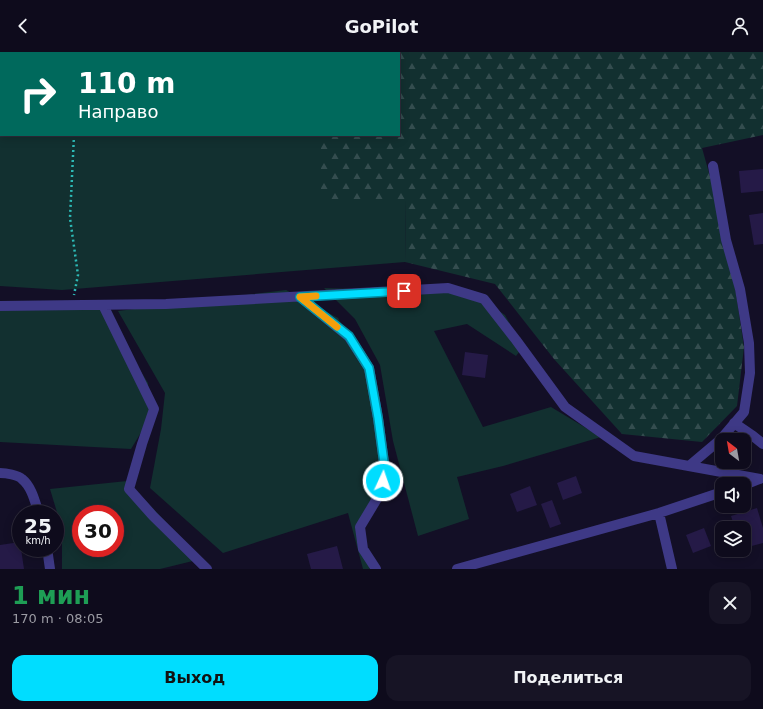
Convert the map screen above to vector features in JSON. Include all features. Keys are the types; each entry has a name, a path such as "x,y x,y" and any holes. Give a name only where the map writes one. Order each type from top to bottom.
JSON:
{"street":[{"path":"689,466 721,439 744,412 750,373 749,342 740,289 726,240 713,166"},
{"path":"0,306 166,304 448,288 484,300 516,340 565,407 634,456 761,479"},
{"path":"300,297 349,336 369,368 385,470 381,492 360,527 363,549 376,569"},
{"path":"103,305 154,409 129,489 153,516 207,569"},
{"path":"734,423 754,436 763,444"},
{"path":"0,473 6,473 21,478 32,492 36,505"},
{"path":"751,483 761,479"},
{"path":"457,569 659,513 715,494"},
{"path":"659,513 672,569"},
{"path":"48,557 50,569"}],"path":[{"path":"71,306 78,275 70,218 74,136"}],"green space":[{"path":"400,52 763,52 763,135 702,148 728,241 744,347 737,406 702,442 622,434 554,359 495,284 405,262 406,201 321,201 321,136 400,136"},
{"path":"0,136 321,136 321,201 406,201 405,262 62,290 0,286"},
{"path":"324,288 471,292 505,315 523,347 516,356 467,324 434,331 483,427 551,407 601,437 503,466 457,477 469,519 418,536 393,441 380,365 355,319"},
{"path":"286,290 338,318 370,371 389,468 362,531 372,563 369,569 363,569 348,513 223,553 150,488 161,429 165,393 118,311"},
{"path":"0,306 102,309 148,383 151,416 131,449 0,442"},
{"path":"127,481 201,559 160,569 62,569 62,557 64,557 64,505 55,505 50,489"}],"building":[{"path":"763,169 763,191 741,193 739,171"},
{"path":"763,213 763,244 754,245 749,215"},
{"path":"465,352 488,355 485,378 462,375"},
{"path":"576,476 582,493 563,500 557,483"},
{"path":"530,486 537,505 517,512 510,494"},
{"path":"552,500 561,524 550,528 541,504"},
{"path":"757,508 763,528 763,543 751,546 751,521 733,521 731,516 741,513 751,513 751,510"},
{"path":"704,528 711,546 693,553 686,535"},
{"path":"12,543 12,557 22,557 24,569 0,569 0,545"},
{"path":"337,546 343,569 311,569 307,554"}],"slow traffic":[{"path":"316,296 300,297 337,327"}],"route":[{"path":"383,481 385,470 369,368 349,336 300,297 404,291"}]}
